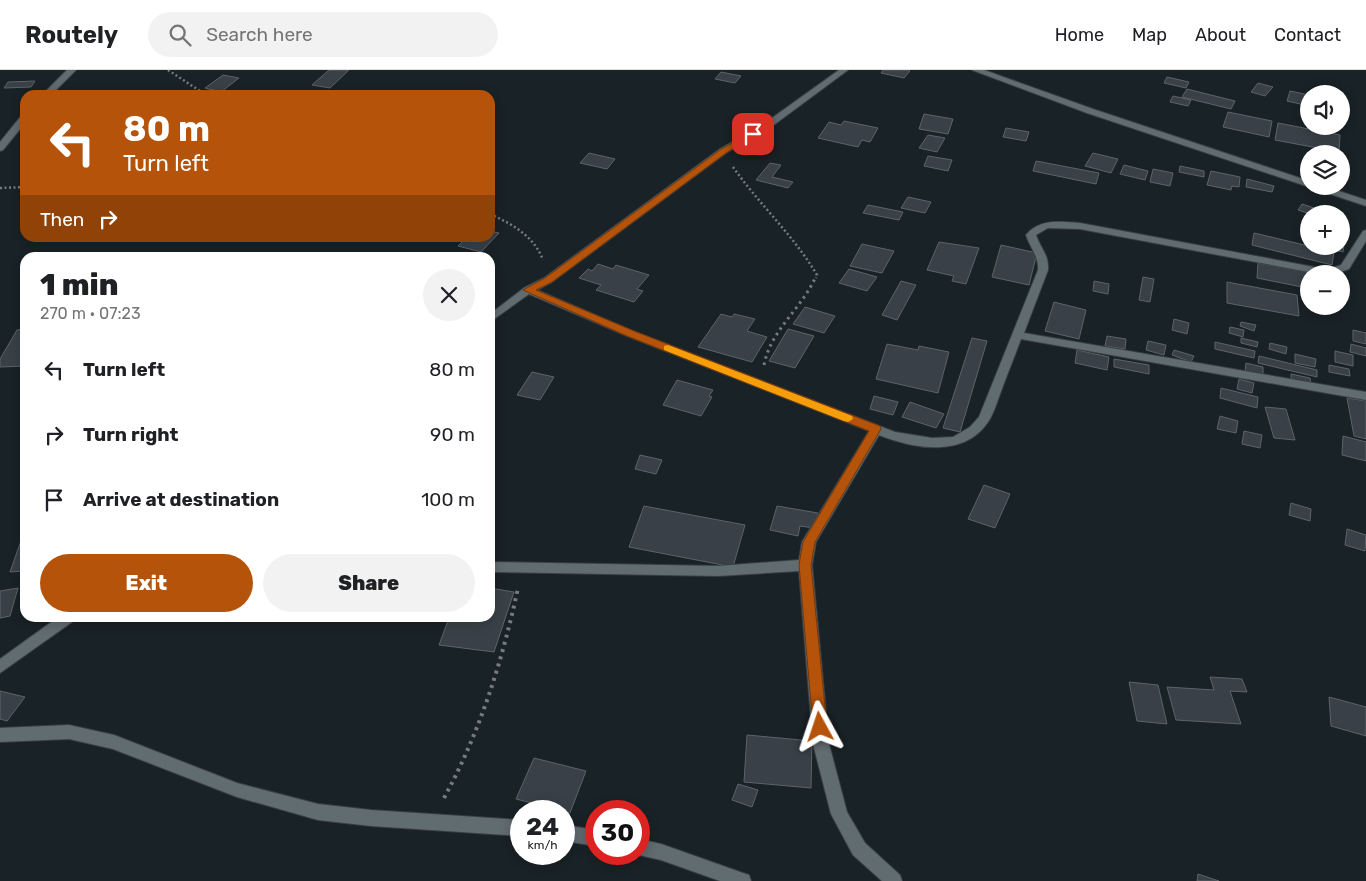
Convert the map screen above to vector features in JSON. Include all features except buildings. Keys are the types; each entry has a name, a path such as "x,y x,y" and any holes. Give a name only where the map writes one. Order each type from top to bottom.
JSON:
{"street":[{"path":"51,90 72,70"},
{"path":"495,315 528,290 548,280 723,151 768,124 844,70"},
{"path":"976,70 1090,111 1300,181"},
{"path":"0,148 20,123"},
{"path":"1342,195 1366,203"},
{"path":"528,290 631,334 894,436 930,442 958,442 974,433 984,419 1043,270 1044,259 1034,244 1031,234 1036,228 1043,225 1080,226 1314,270 1333,270 1344,267 1366,233"},
{"path":"1018,335 1366,396"},
{"path":"876,429 809,542 805,565 821,744 838,814 858,849 894,881"},
{"path":"495,567 718,571 805,565"},
{"path":"0,668 62,622"},
{"path":"0,735 69,732 114,742 238,790 318,812 371,818 510,827"},
{"path":"650,850 743,881"}],"path":[{"path":"168,70 198,90"},
{"path":"723,151 752,194 806,256 816,275 804,300 768,347 764,364 766,387"},
{"path":"0,188 20,187"},
{"path":"495,217 517,229 535,245 542,256 548,280"},
{"path":"430,821 462,766 496,681 522,568"}],"slow traffic":[{"path":"668,348 848,419"}],"route":[{"path":"753,134 723,151 548,280 528,290 631,334 876,429 809,542 805,565 820,727"}]}
